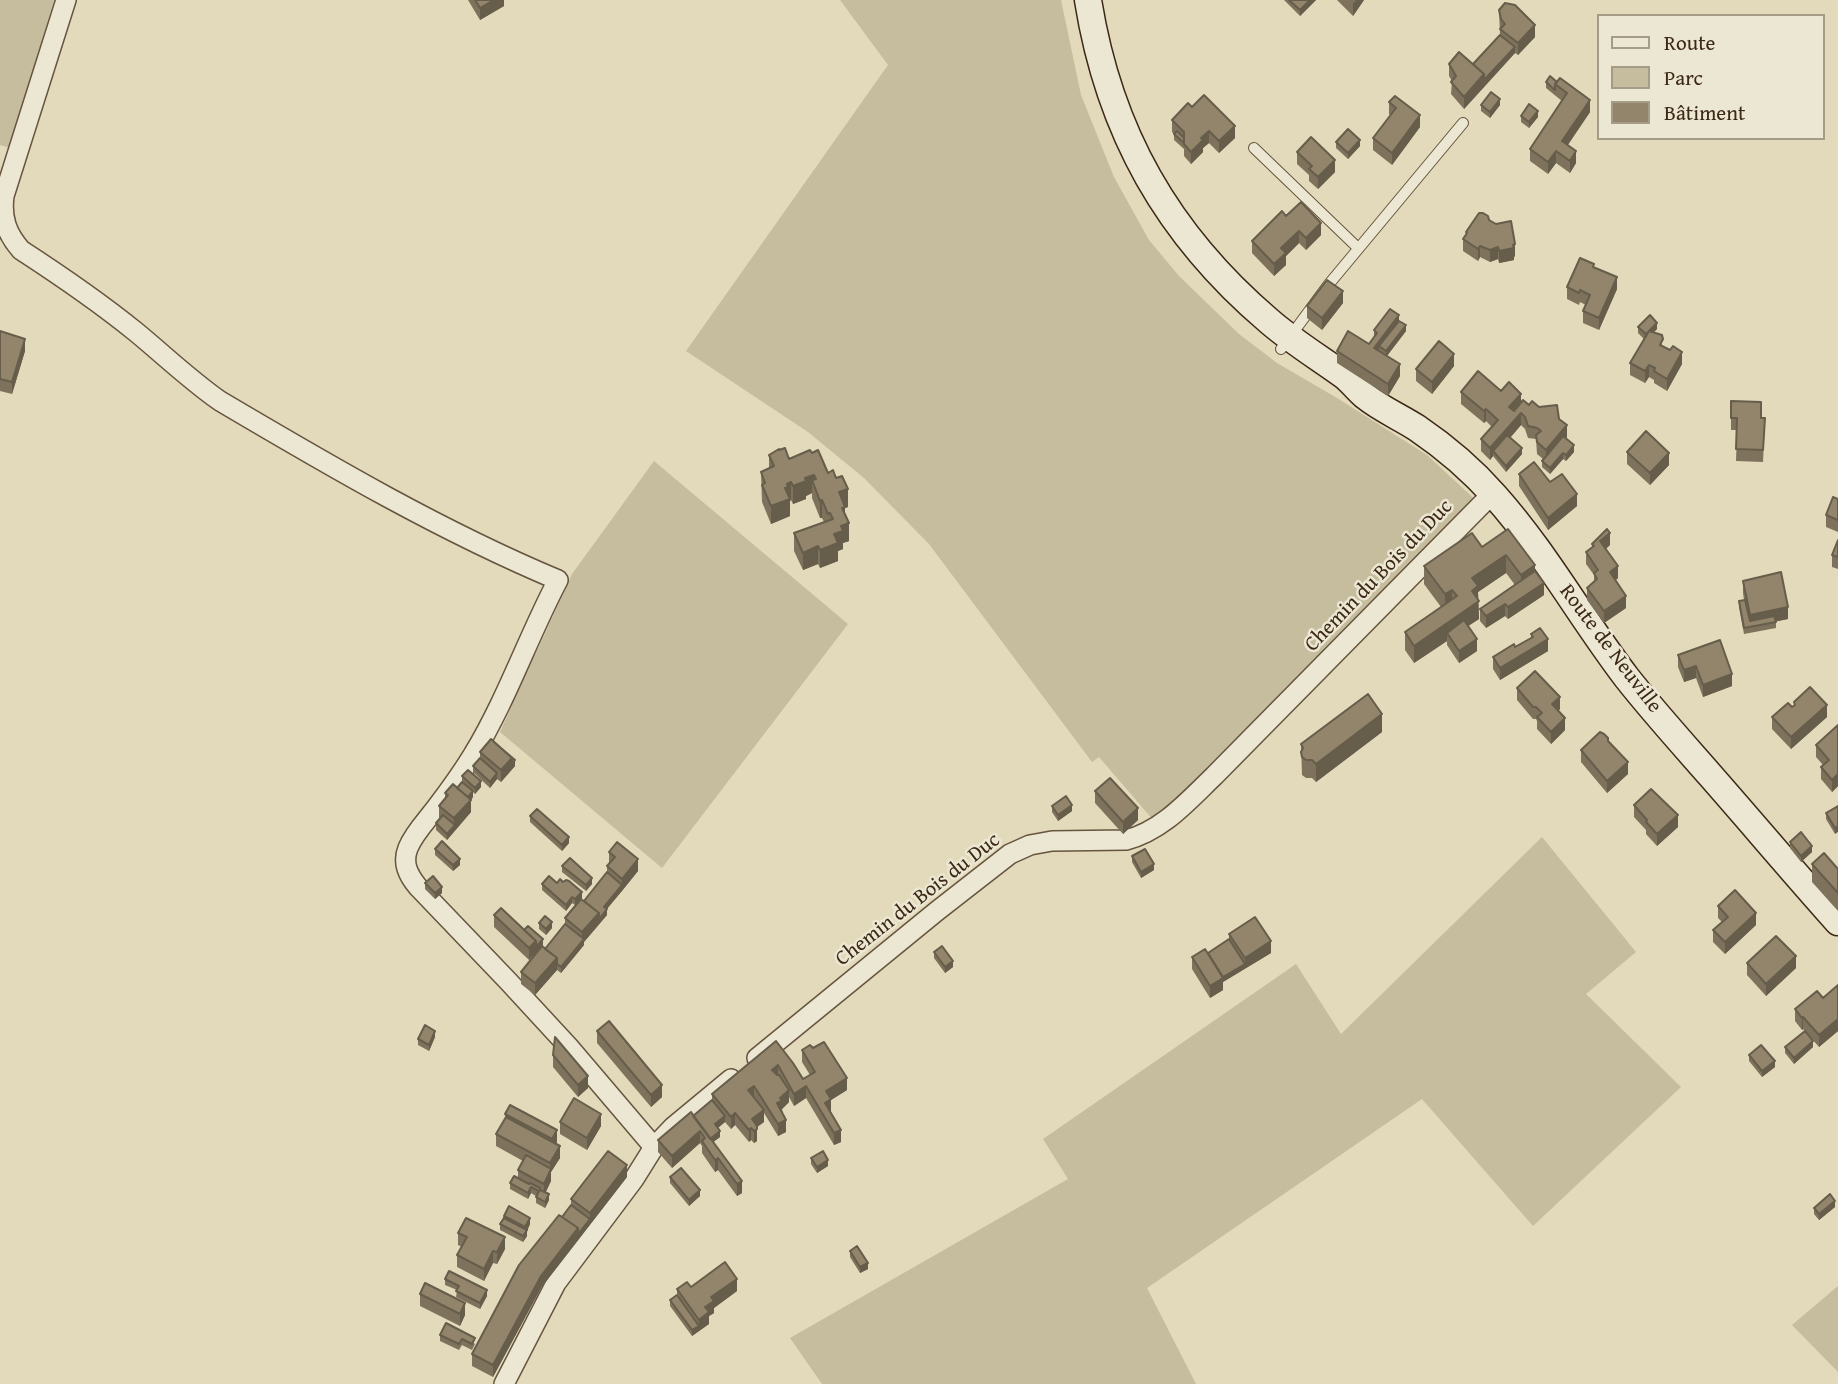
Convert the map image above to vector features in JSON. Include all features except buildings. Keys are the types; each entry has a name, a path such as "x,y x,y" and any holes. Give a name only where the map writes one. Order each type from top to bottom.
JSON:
{"main road":[{"name":"Route de Neuville","path":"1073,0 1080,43 1096,100 1112,142 1150,212 1189,263 1233,309 1285,343 1346,377 1366,396 1436,442 1476,475 1529,539 1627,677 1838,922"},
{"name":"Route de Neuville","path":"1088,0 1099,57 1111,95 1130,144 1155,191 1202,256 1285,343"}],"street":[{"path":"66,0 4,196 4,218 14,242 21,250 106,308 220,401 425,517 510,560 558,580 485,735 458,778 413,838 405,858 406,867 418,887 568,1046 654,1147"},
{"name":"Chemin du Bois du Duc","path":"504,1384 556,1283 634,1179 654,1147 673,1127 1010,854 1030,845 1052,841 1126,840 1157,827 1214,776 1493,494"}],"lane":[{"path":"1285,343 1358,248 1462,123"},
{"path":"1254,148 1358,248"}],"green space":[{"path":"0,0 54,0 10,148 0,145"},
{"path":"840,0 1061,0 1081,95 1114,177 1149,240 1179,276 1239,334 1277,363 1427,455 1481,505 1154,821 1099,757 1092,762 929,544 864,478 808,432 686,351 888,65"},
{"path":"654,461 848,624 662,868 500,732 572,574"},
{"path":"1542,837 1636,952 1586,994 1681,1087 1533,1226 1422,1099 1147,1288 1196,1384 822,1384 790,1338 1068,1179 1043,1139 1296,964 1341,1034"},
{"path":"1838,1286 1838,1372 1792,1325"}]}
